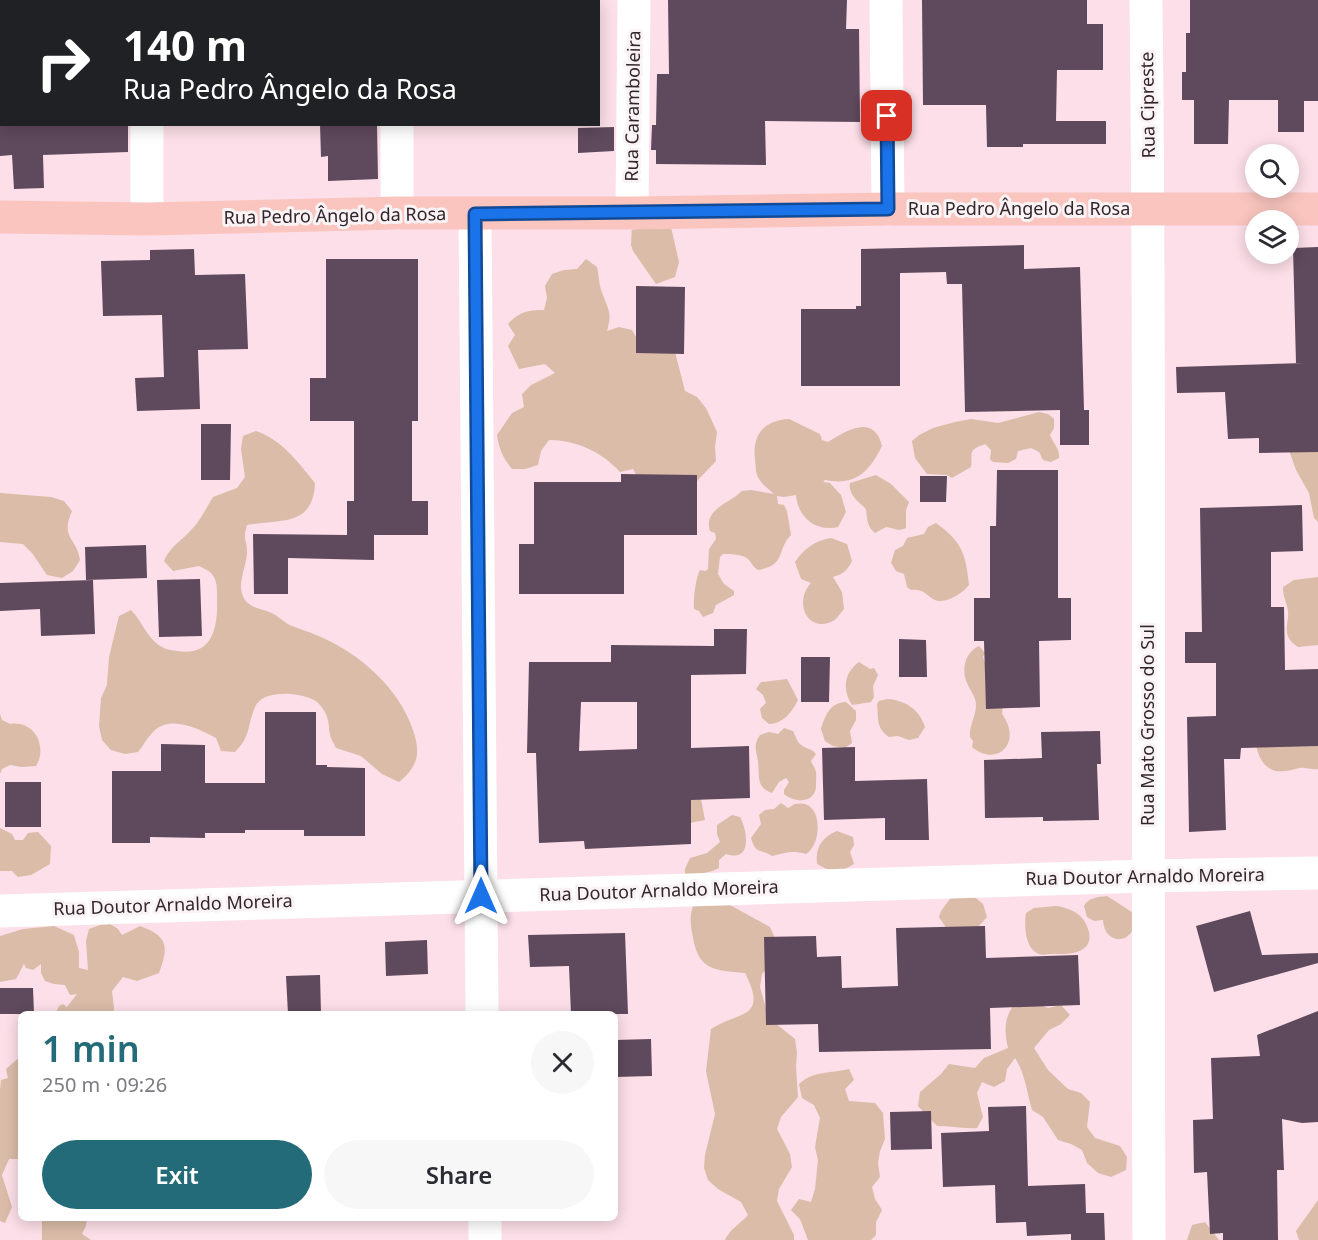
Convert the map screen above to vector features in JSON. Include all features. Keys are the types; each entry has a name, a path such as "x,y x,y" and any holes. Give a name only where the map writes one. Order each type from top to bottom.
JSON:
{"main road":[{"name":"Rua Pedro Ângelo da Rosa","path":"0,217 147,219 397,213 632,213 888,209 1318,209"}],"street":[{"name":"Rua Caramboleira","path":"632,213 634,0"},
{"path":"886,0 888,209"},
{"name":"Rua Cipreste","path":"1146,0 1149,210"},
{"path":"147,126 147,219"},
{"path":"397,126 397,213"},
{"name":"Rua Mato Grosso do Sul","path":"1149,210 1147,876 1149,1240"},
{"path":"475,214 482,1011"},
{"name":"Rua Doutor Arnaldo Moreira","path":"0,911 1147,876 1318,873"},
{"path":"485,1221 485,1240"}],"shaded area":[{"path":"632,224 671,227 679,262 675,277 656,284 633,251"},
{"path":"586,259 597,267 609,313 607,331 619,327 632,330 639,342 675,352 685,391 697,397 706,408 717,432 716,461 697,481 639,480 633,469 620,472 597,453 569,442 549,440 541,451 538,465 525,469 512,469 500,449 497,435 512,413 524,407 522,394 531,385 555,373 545,364 519,369 508,346 515,335 508,324 524,312 544,310 547,298 545,286 552,274 577,269"},
{"path":"1318,400 1318,522 1314,518 1309,493 1296,470 1281,428"},
{"path":"1039,412 1048,414 1054,419 1054,428 1050,435 1059,458 1051,462 1043,460 1039,452 1031,448 1018,451 1016,459 1008,463 993,462 990,459 991,450 985,444 973,450 971,467 952,478 947,475 927,474 915,458 912,441 933,428 971,419 998,423"},
{"path":"789,419 820,434 822,440 828,442 843,433 866,427 873,430 882,446 872,463 860,475 845,481 825,480 823,482 830,483 841,495 846,512 838,527 822,527 810,522 800,510 796,495 777,496 778,504 784,505 787,511 791,535 777,561 767,568 758,570 745,557 723,554 720,557 718,574 724,584 734,591 734,595 716,605 713,613 703,617 699,611 694,609 694,600 700,570 708,569 709,549 716,539 715,533 710,531 710,517 719,507 742,491 751,490 774,494 757,475 756,443 758,436 766,426"},
{"path":"256,431 282,446 315,483 313,497 302,514 283,521 247,525 245,537 247,557 241,583 242,595 251,605 272,613 289,625 330,641 346,650 374,672 386,685 406,714 417,746 414,765 399,782 382,774 361,756 336,748 330,737 328,719 323,709 315,701 299,695 273,695 259,701 252,714 246,736 235,752 221,751 216,738 193,727 176,724 160,727 151,734 138,752 125,754 111,750 102,740 99,726 101,698 107,685 109,657 119,616 131,610 158,645 177,651 198,650 205,645 214,630 217,586 213,576 199,566 173,571 164,561 173,547 198,522 213,497 237,488 245,477 241,449 243,436"},
{"path":"876,475 891,484 909,502 906,510 906,528 898,530 886,527 875,533 870,528 866,509 852,494 850,483"},
{"path":"0,493 51,497 64,501 72,511 68,532 80,560 73,571 62,578 47,575 23,544 0,542"},
{"path":"936,523 952,536 961,550 969,585 958,595 942,601 937,601 921,591 911,590 907,587 904,574 896,571 891,563 895,550 903,546 907,538 924,534 928,527"},
{"path":"831,538 847,544 852,561 844,572 833,577 842,592 844,609 833,621 815,623 809,619 803,606 803,598 811,583 801,579 795,562 810,546"},
{"path":"1318,577 1318,645 1298,647 1287,633 1288,612 1283,587 1294,580"},
{"path":"979,646 985,653 983,657 1003,706 1002,714 1010,734 1004,749 990,755 981,753 972,747 973,741 970,737 976,702 965,678 964,667 970,652"},
{"path":"859,662 870,669 874,668 878,675 873,686 874,697 871,702 852,705 847,693 846,682 850,671"},
{"path":"787,679 798,700 793,709 779,722 769,724 762,718 760,709 766,703 763,695 756,689 761,682"},
{"path":"887,699 906,704 916,711 925,727 918,738 909,740 898,736 889,737 882,730 878,722 877,704"},
{"path":"846,702 856,711 856,720 850,731 852,743 845,748 833,746 825,741 821,729 832,707"},
{"path":"0,714 2,720 10,724 26,726 32,730 40,750 36,766 10,765 2,769 0,774"},
{"path":"784,728 793,731 800,744 816,754 811,761 816,772 815,790 813,795 805,800 794,799 784,794 789,782 786,778 779,782 772,793 763,787 759,780 756,742 760,735 769,732 778,734"},
{"path":"1254,735 1318,741 1318,769 1301,768 1277,771 1271,769 1266,766 1259,755"},
{"path":"651,795 701,799 705,820 690,823"},
{"path":"781,803 788,808 795,804 805,804 816,815 818,823 815,841 812,849 806,854 792,852 772,856 757,849 753,843 751,838 761,824 759,815 765,810 774,809"},
{"path":"732,815 740,817 743,823 746,838 744,850 734,856 726,854 719,860 719,868 715,870 685,874 690,858 707,853 720,842 717,825"},
{"path":"0,828 12,834 15,840 23,840 28,833 38,832 51,846 50,864 31,875 18,877 12,871 0,871"},
{"path":"837,831 853,837 854,845 850,852 854,864 845,869 826,869 817,864 818,848 827,836"},
{"path":"970,893 983,904 987,917 974,931 949,932 939,917 941,911 953,895"},
{"path":"1107,896 1138,916 1134,928 1124,938 1110,936 1104,927 1103,920 1094,921 1087,917 1084,906 1086,903 1093,898"},
{"path":"721,900 770,927 778,945 771,964 762,974 760,987 767,1012 775,1023 795,1039 797,1053 798,1097 781,1117 777,1129 790,1154 792,1167 779,1189 777,1201 794,1235 794,1240 725,1240 748,1215 741,1202 718,1189 708,1180 704,1168 715,1114 706,1071 711,1029 747,1012 752,1007 754,999 745,973 710,967 699,957 696,949 691,919 695,901"},
{"path":"1056,906 1070,909 1081,916 1089,933 1084,949 1072,953 1043,955 1031,947 1025,924 1026,913 1034,908"},
{"path":"110,924 122,935 140,926 161,938 165,949 159,973 137,981 123,977 112,991 114,1011 56,1011 63,1004 67,1007 77,994 70,995 65,985 45,981 41,973 41,964 33,970 26,968 24,964 16,979 0,982 0,936 23,929 54,926 74,935 79,952 79,968 88,970 86,941 89,929"},
{"path":"1020,997 1048,1008 1061,1005 1070,1015 1061,1024 1049,1030 1034,1048 1048,1070 1068,1089 1081,1093 1090,1102 1087,1127 1095,1138 1120,1146 1127,1157 1126,1170 1111,1177 1098,1173 1087,1163 1082,1150 1058,1140 1043,1117 1032,1110 1015,1058 1007,1069 1005,1081 994,1087 982,1082 977,1093 983,1117 977,1128 937,1126 918,1106 920,1092 949,1064 975,1068 984,1058 1008,1048 1006,1021"},
{"path":"18,1059 18,1159 9,1159 2,1175 12,1207 5,1223 0,1221 0,1090 1,1080 8,1078 6,1069"},
{"path":"849,1069 854,1080 845,1089 849,1101 875,1103 883,1113 885,1139 878,1163 880,1177 872,1187 875,1199 882,1210 876,1222 876,1235 871,1240 808,1240 800,1219 791,1210 799,1199 811,1202 815,1189 818,1160 815,1147 820,1118 814,1105 802,1098 799,1084 817,1074"},
{"path":"1318,1200 1318,1240 1299,1240 1296,1231"},
{"path":"42,1221 87,1221 82,1234 91,1240 42,1240"},
{"path":"1205,1222 1219,1240 1187,1240 1192,1225"}],"building":[{"path":"668,0 847,0 846,29 859,29 860,122 765,121 766,165 656,164 656,150 651,150 652,125 656,125 657,74 669,74"},
{"path":"922,0 1087,0 1087,24 1103,24 1103,70 1057,70 1056,121 1106,121 1106,144 1023,144 1023,147 987,147 986,105 923,105"},
{"path":"1190,0 1318,0 1318,101 1304,101 1304,132 1278,132 1278,100 1229,100 1228,144 1194,144 1194,100 1182,100 1182,72 1186,72 1186,33 1190,33"},
{"path":"0,126 128,126 128,152 43,155 44,188 14,189 12,155 0,156"},
{"path":"320,126 377,126 378,179 328,181 328,156 321,157"},
{"path":"614,127 614,151 578,153 578,128"},
{"path":"1024,245 1024,269 1080,267 1084,410 1089,410 1089,445 1060,445 1060,410 965,412 962,284 947,284 946,272 900,273 900,386 801,386 801,309 856,309 856,306 861,306 861,249"},
{"path":"1318,247 1318,452 1259,453 1259,438 1228,439 1225,392 1177,393 1176,367 1304,363 1296,363 1293,264 1299,264 1299,248"},
{"path":"194,249 195,275 245,274 248,349 198,350 200,409 137,411 135,378 164,377 162,315 103,316 101,261 150,260 150,250"},
{"path":"326,259 418,259 418,421 412,421 412,501 428,501 428,535 374,535 374,560 288,558 288,594 254,594 253,534 347,535 347,501 354,501 354,421 310,421 310,378 326,378"},
{"path":"636,286 685,287 684,354 636,353"},
{"path":"201,424 231,424 230,480 201,480"},
{"path":"997,470 1058,470 1058,598 1071,598 1071,640 1039,641 1040,707 986,709 984,641 974,641 974,598 990,598 990,526 996,526"},
{"path":"621,474 697,475 697,535 624,535 624,594 519,594 519,544 534,544 534,482 621,482"},
{"path":"920,476 947,476 946,502 920,502"},
{"path":"1302,505 1303,551 1271,552 1271,607 1284,607 1285,670 1318,669 1318,746 1241,748 1240,759 1224,759 1226,830 1189,832 1187,717 1216,716 1216,663 1185,663 1185,632 1202,632 1200,508"},
{"path":"146,545 147,578 86,580 85,547"},
{"path":"200,579 202,636 159,637 157,580"},
{"path":"93,580 95,634 41,636 40,609 0,611 0,583"},
{"path":"714,629 747,629 746,674 691,675 691,748 749,746 750,798 691,800 691,844 585,849 584,841 539,843 536,753 527,753 529,662 611,662 611,645 714,646","holes":["581,702 637,702 637,749 579,751"]},
{"path":"899,639 926,640 927,677 899,677"},
{"path":"801,657 830,657 829,702 801,702"},
{"path":"265,712 316,712 316,765 365,768 365,836 304,836 304,830 245,830 245,833 205,833 205,838 150,837 150,843 112,843 112,771 161,771 161,744 205,745 205,783 265,783"},
{"path":"1100,731 1101,764 1097,764 1099,820 1043,821 1043,817 985,818 984,760 1042,758 1041,732"},
{"path":"855,747 855,781 927,779 929,840 885,840 885,818 824,820 822,748"},
{"path":"5,782 41,782 41,827 5,827"},
{"path":"1250,911 1262,955 1318,953 1318,963 1214,992 1196,926"},
{"path":"985,926 986,958 1078,955 1080,1005 990,1008 991,1049 819,1052 818,1024 766,1025 764,937 816,936 817,957 841,956 842,988 898,986 896,928"},
{"path":"625,933 628,1014 618,1014 618,1011 571,1011 569,966 530,967 528,935"},
{"path":"427,940 428,974 386,976 385,942"},
{"path":"320,975 321,1011 288,1011 286,976"},
{"path":"0,988 33,988 34,1011 0,1014"},
{"path":"1318,1011 1318,1122 1302,1123 1282,1119 1284,1170 1277,1170 1278,1240 1223,1240 1223,1233 1210,1234 1207,1172 1194,1173 1193,1120 1213,1119 1211,1058 1260,1056 1257,1035"},
{"path":"651,1039 652,1076 618,1077 618,1040"},
{"path":"1026,1106 1028,1186 1085,1184 1086,1213 1104,1213 1105,1240 1071,1240 1071,1234 1027,1236 1026,1222 996,1223 995,1185 943,1187 941,1133 989,1131 988,1107"},
{"path":"931,1111 932,1149 891,1150 890,1112"}],"route":[{"path":"481,896 475,214 888,209 887,116"}]}
